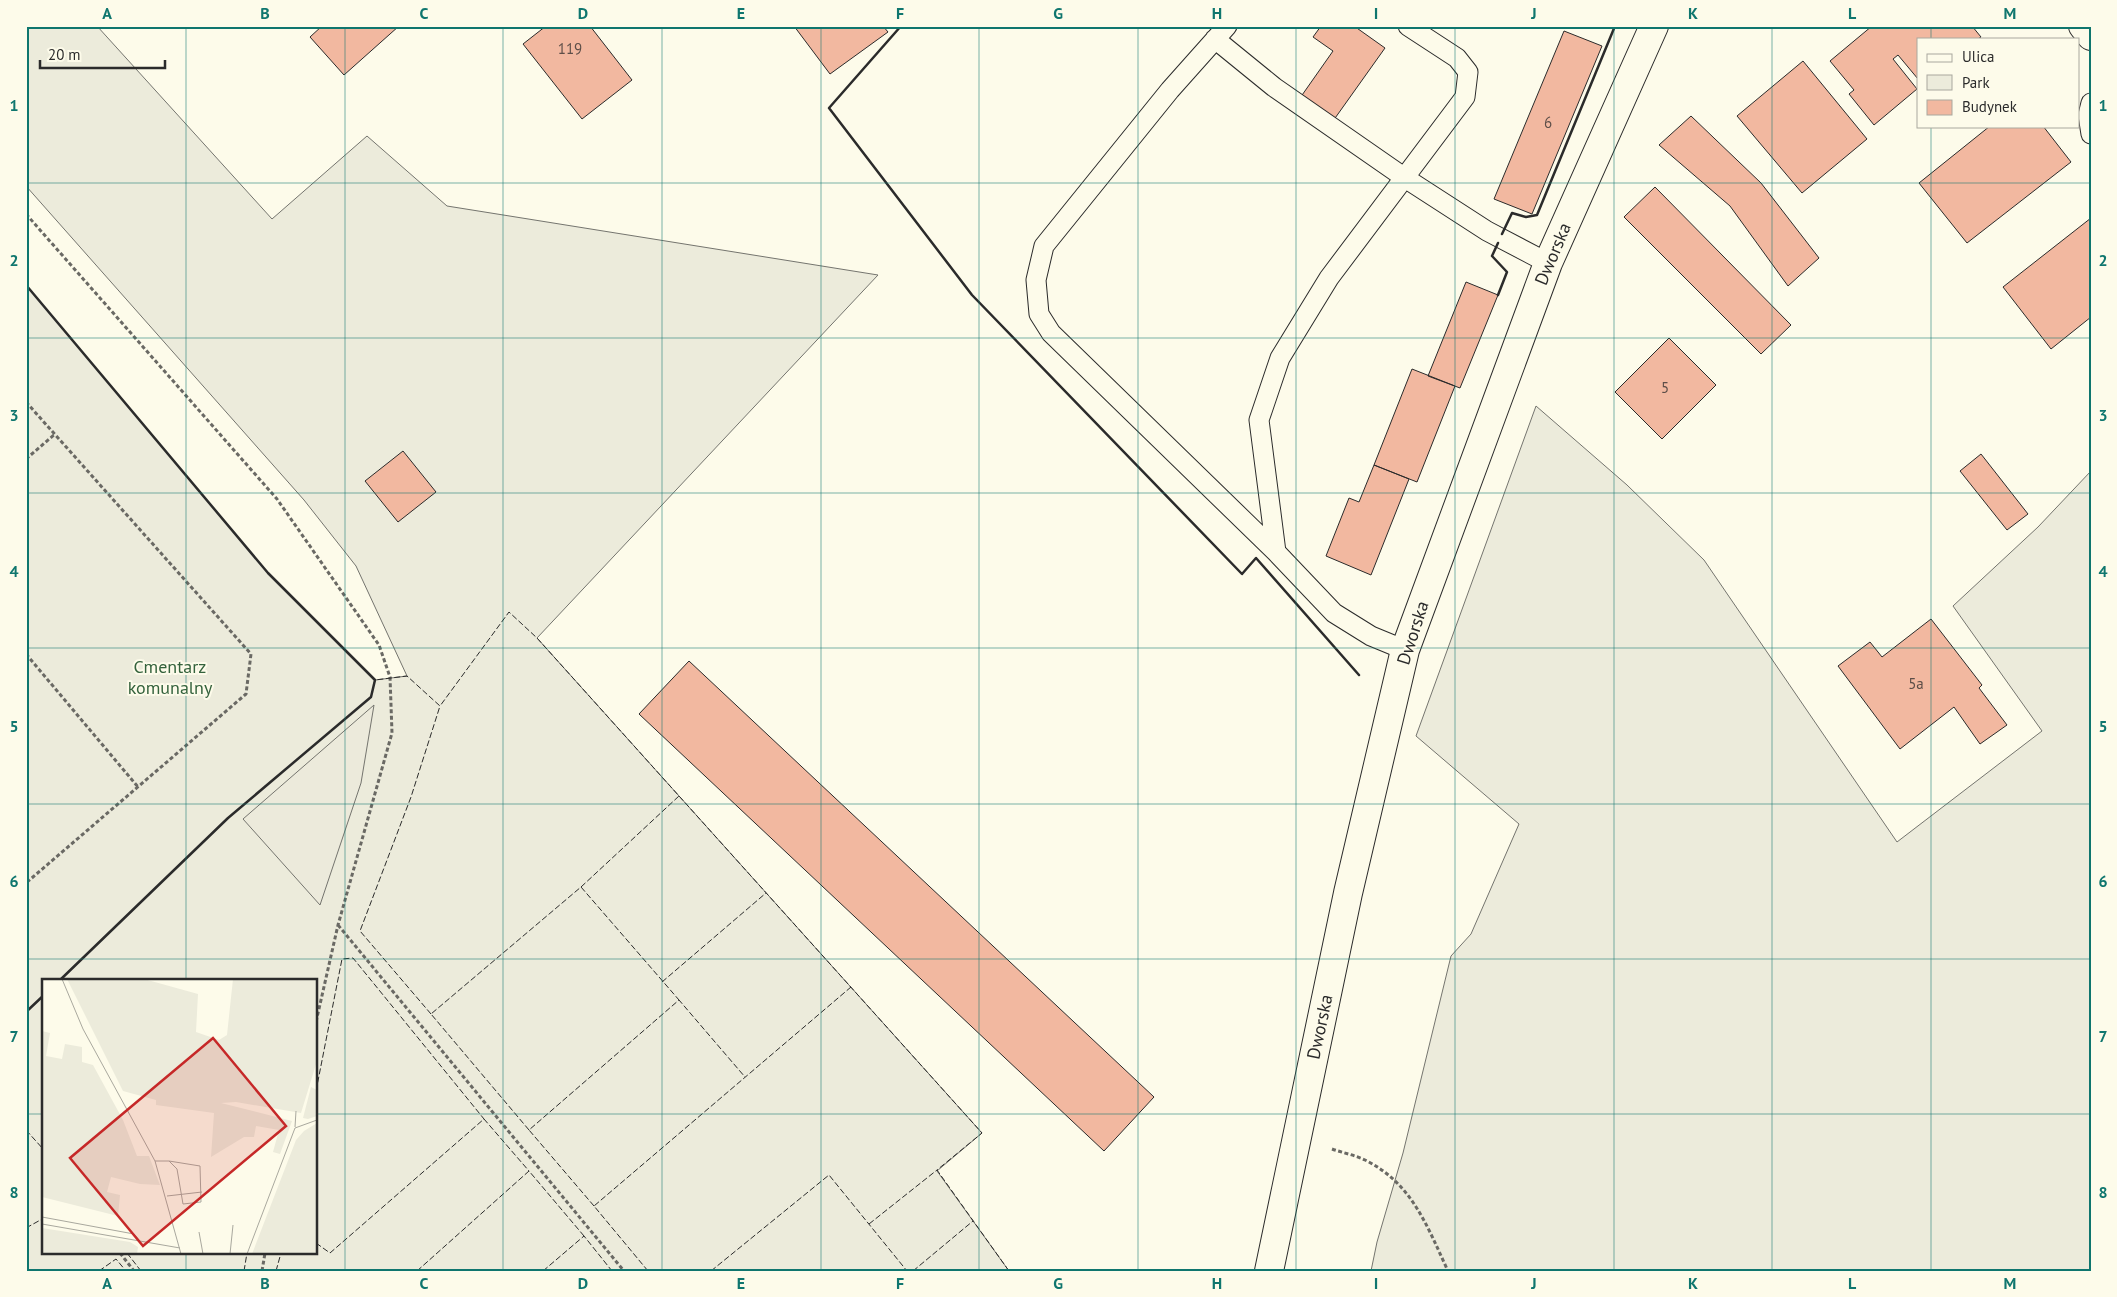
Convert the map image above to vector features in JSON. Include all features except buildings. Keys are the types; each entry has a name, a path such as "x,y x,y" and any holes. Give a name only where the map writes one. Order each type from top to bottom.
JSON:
{"street":[{"name":"Dworska","path":"1269,1271 1348,893 1405,650 1548,263 1654,26"},
{"path":"2084,26 2091,36"}],"lane":[{"path":"1276,552 1259,420 1280,358 1324,286 1465,97 1468,72 1457,58 1408,26"},
{"path":"1405,650 1370,636 1334,613 1276,552 1051,333 1039,314 1036,280 1044,246 1170,90 1221,33 1274,87 1405,178 1486,231 1548,263"},
{"path":"2091,103 2088,115 2091,134"}],"path":[{"path":"26,214 277,499 379,645 390,677 392,733 338,925 318,1013"},
{"path":"26,402 252,654 246,694 26,883"},
{"path":"26,459 55,434"},
{"path":"26,654 138,787"},
{"path":"338,925 624,1271"},
{"path":"1297,1138 1364,1160 1396,1180 1417,1206 1448,1271"},
{"path":"121,1254 134,1271"},
{"path":"262,1271 266,1254"}],"green space":[{"name":"Cmentarz komunalny","path":"26,26 97,26 272,219 367,136 447,206 878,275 537,638 982,1133 937,1171 1009,1271 26,1271 26,285 268,573 375,680 407,676 356,566 304,500 26,186"},
{"path":"1536,406 1627,485 1704,560 1897,842 2042,731 1953,606 2038,527 2091,471 2091,1271 1371,1271 1377,1242 1403,1153 1451,956 1471,934 1519,824 1416,736"}],"shaded area":[{"path":"374,705 361,783 320,905 243,819"}],"fence":[{"path":"61,979 228,818 371,697 375,680 407,676 440,706 509,612 537,638 982,1133 937,1170 1009,1271"},
{"path":"431,1014 360,931 411,797 440,706"},
{"path":"581,887 679,796"},
{"path":"529,1130 431,1014 581,887 679,1000"},
{"path":"662,982 766,893"},
{"path":"318,1081 342,959 353,958 484,1119"},
{"path":"648,1271 594,1206 851,987"},
{"path":"26,1012 42,997"},
{"path":"594,1206 529,1130 679,1000 745,1077"},
{"path":"318,1244 330,1253 484,1119 529,1171"},
{"path":"26,1130 42,1148"},
{"path":"869,1224 937,1170"},
{"path":"417,1271 529,1171 584,1236"},
{"path":"711,1271 829,1175 907,1271"},
{"path":"26,1228 42,1219"},
{"path":"913,1271 973,1221"},
{"path":"543,1271 584,1236 612,1271"},
{"path":"128,1254 141,1271"},
{"path":"244,1271 247,1254"},
{"path":"276,1271 281,1254"},
{"path":"99,1271 116,1259 126,1271"}],"wall":[{"path":"901,26 829,108 972,295 1242,574 1256,558 1359,675"},
{"path":"1502,234 1512,213 1526,217 1537,215 1615,26"},
{"path":"1498,243 1492,256 1507,272 1498,295"},
{"path":"26,285 268,573 375,680 371,697 228,818 61,979"},
{"path":"26,1012 42,997"}]}
